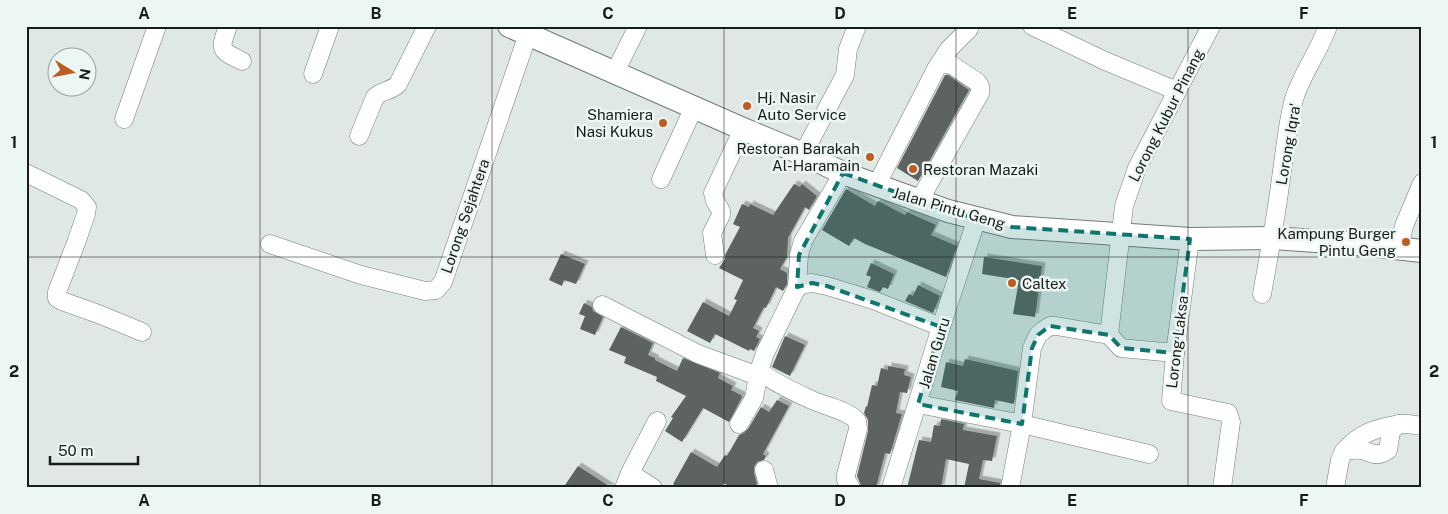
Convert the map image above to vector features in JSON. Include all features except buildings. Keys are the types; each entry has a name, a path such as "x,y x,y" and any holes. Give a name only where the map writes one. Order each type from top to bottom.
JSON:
{"main road":[{"name":"Jalan Pintu Geng","path":"518,30 804,154 843,173 948,211 1012,227 1190,240 1273,238 1422,251"}],"street":[{"path":"124,119 157,26"},
{"path":"228,26 222,41 222,47 224,52 242,61"},
{"path":"313,74 330,26"},
{"path":"359,136 375,97 396,86 427,26"},
{"path":"615,72 638,26"},
{"path":"804,154 845,75 848,49 857,26"},
{"path":"1032,26 1103,60 1177,91"},
{"name":"Lorong Kubur Pinang","path":"1109,335 1124,206 1128,190 1137,168 1211,26"},
{"name":"Lorong Iqra'","path":"1262,294 1273,238 1295,98 1308,66 1322,43 1328,26"},
{"path":"876,186 936,69 949,49 969,29"},
{"name":"Lorong Sejahtera","path":"270,244 361,275 425,291 436,290 443,282 518,30"},
{"path":"919,201 980,94 980,86 977,82 952,65 940,64"},
{"path":"661,179 694,107"},
{"path":"715,255 712,233 721,215 721,211 713,193 743,129"},
{"path":"26,173 81,200 87,207 57,292 57,298 142,332"},
{"path":"739,424 754,398 758,374 765,353 801,286 799,255 803,241 843,173"},
{"path":"1399,248 1404,226 1422,183"},
{"name":"Jalan Guru","path":"891,488 977,218"},
{"name":"Lorong Laksa","path":"1190,240 1175,353 1171,401 1228,413 1231,422 1222,488"},
{"path":"801,286 812,283 827,286 873,300 941,327"},
{"path":"602,305 698,354 722,364 768,377 812,400 854,417 858,430 846,480 851,488"},
{"path":"1010,488 1022,424 1032,348 1038,335 1050,326 1056,326 1109,335 1121,348 1175,353"},
{"path":"918,404 1022,424 1149,454"},
{"path":"654,488 627,480 657,421"},
{"path":"1335,488 1340,460 1344,451 1352,442 1382,427 1398,424 1422,426"},
{"path":"1344,451 1361,450 1374,455 1382,454 1388,450 1391,430 1398,424"},
{"path":"764,470 769,488"}],"highlighted area":[{"path":"843,173 948,211 1012,227 1190,239 1175,353 1121,348 1109,335 1050,326 1038,335 1032,348 1022,424 918,404 941,327 827,286 812,283 797,287 799,255"}],"place":[{"name":"Hj. Nasir Auto Service","path":"747,106"},
{"name":"Shamiera Nasi Kukus","path":"663,123"},
{"name":"Restoran Barakah Al-Haramain","path":"870,157"},
{"name":"Restoran Mazaki","path":"913,169"},
{"name":"Kampung Burger Pintu Geng","path":"1406,242"},
{"name":"Caltex","path":"1012,283"}]}
